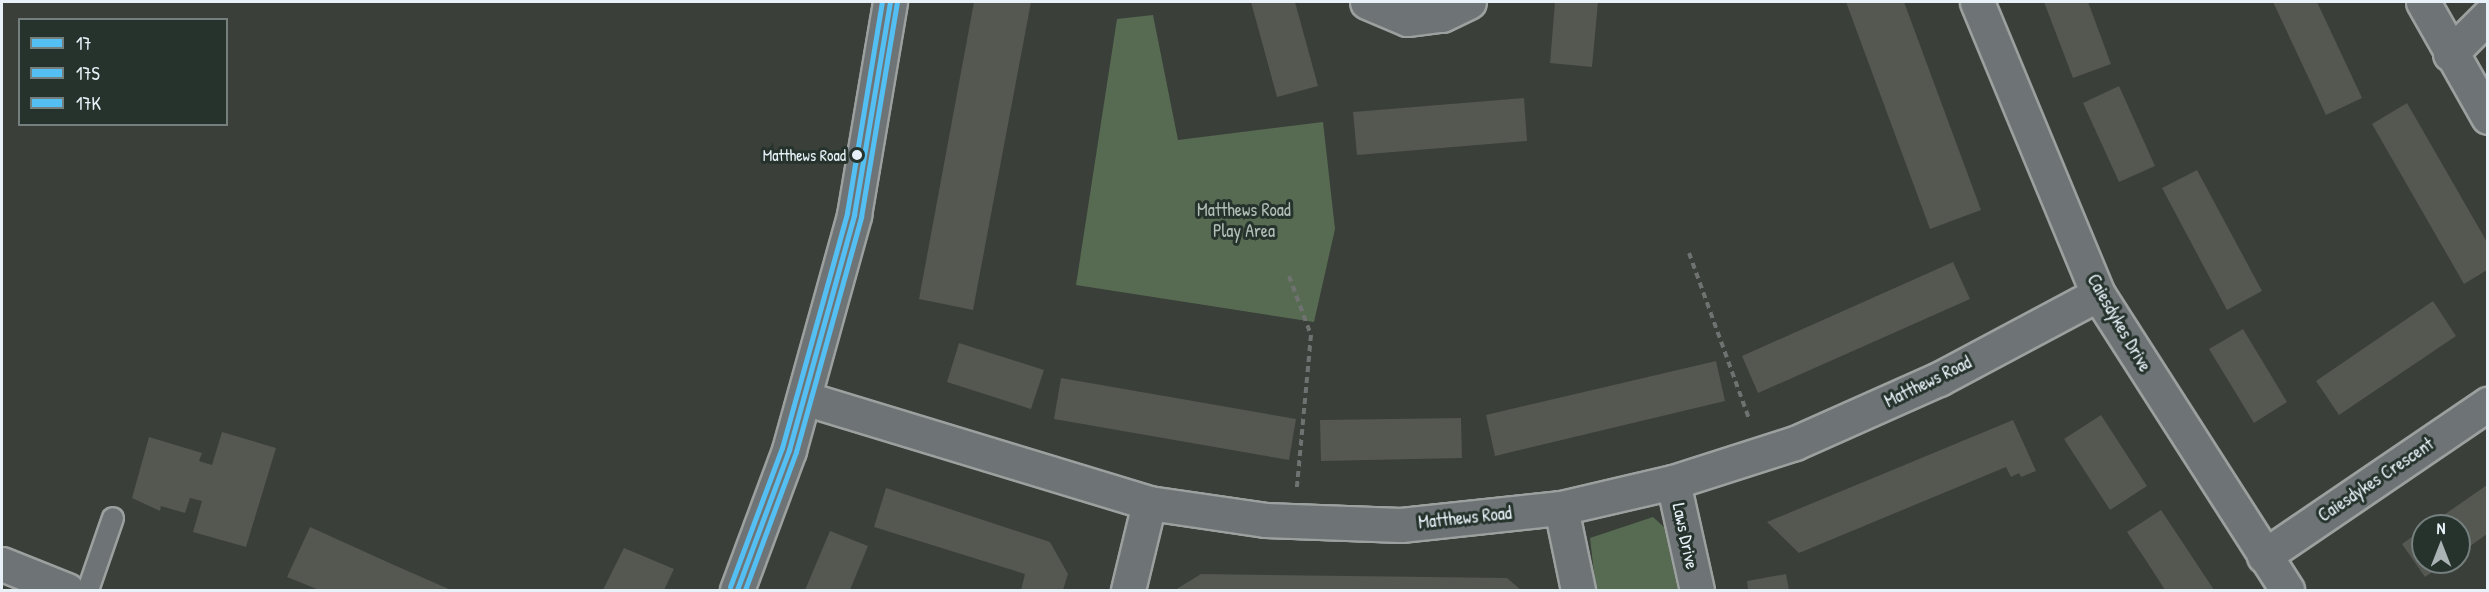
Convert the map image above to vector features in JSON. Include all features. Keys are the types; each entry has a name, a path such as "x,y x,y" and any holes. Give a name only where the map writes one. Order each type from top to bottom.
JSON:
{"street":[{"path":"736,591 804,398 854,215 889,2"},
{"path":"1367,2 1407,19 1442,15 1469,2"},
{"name":"Caiesdykes Drive","path":"1977,2 2098,294 2287,591"},
{"path":"2423,2 2487,117"},
{"path":"2450,54 2487,16"},
{"name":"Matthews Road","path":"804,398 1149,503 1294,521 1401,525 1561,508 1673,482 1761,454 1939,379 2098,294"},
{"name":"Caiesdykes Crescent","path":"2264,556 2487,404"},
{"name":"Laws Drive","path":"1673,482 1697,591"},
{"path":"1128,591 1149,503"},
{"path":"1561,508 1578,591"},
{"path":"2,564 67,591"}],"lane":[{"path":"88,591 113,518"}],"path":[{"path":"1689,253 1761,454"},
{"path":"1289,276 1311,335 1294,521"}],"green space":[{"name":"Matthews Road Play Area","path":"1153,15 1178,140 1323,122 1335,229 1314,322 1076,285 1117,19"},
{"path":"1653,517 1664,527 1678,590 1596,590 1590,538"}],"building":[{"path":"974,2 1031,2 973,310 919,299"},
{"path":"1251,2 1295,2 1318,86 1277,97"},
{"path":"1555,2 1598,2 1592,67 1550,63"},
{"path":"1846,2 1904,2 1981,210 1930,229"},
{"path":"2044,2 2088,2 2111,64 2073,78"},
{"path":"2273,2 2317,2 2362,98 2326,115"},
{"path":"2119,86 2155,166 2119,182 2083,103"},
{"path":"1524,98 1527,141 1357,155 1353,112"},
{"path":"2407,103 2487,242 2487,270 2464,284 2372,124"},
{"path":"2197,170 2262,291 2227,310 2162,188"},
{"path":"1953,262 1970,299 1758,393 1742,356"},
{"path":"2433,301 2456,336 2339,415 2316,381"},
{"path":"2243,329 2287,402 2254,423 2209,349"},
{"path":"959,343 1044,370 1031,409 947,382"},
{"path":"1716,361 1725,401 1495,456 1486,415"},
{"path":"1061,378 1296,419 1289,460 1054,419"},
{"path":"2101,415 2147,486 2110,510 2064,439"},
{"path":"1461,418 1462,458 1321,461 1320,420"},
{"path":"2013,420 2036,471 2021,477 2019,473 2011,477 2006,467 1799,553 1767,522"},
{"path":"222,432 276,448 246,547 193,532 202,501 190,498 185,513 161,506 160,511 132,498 149,437 202,453 199,461 212,465"},
{"path":"2487,485 2487,534 2471,545 2471,514 2445,514"},
{"path":"886,488 1050,542 1068,574 1063,590 1021,590 1025,574 874,527"},
{"path":"2161,510 2214,590 2165,590 2127,532"},
{"path":"310,527 451,590 319,590 287,577"},
{"path":"830,531 868,546 850,590 805,590"},
{"path":"2411,538 2411,557 2402,544"},
{"path":"624,548 674,569 664,590 603,590"},
{"path":"1201,574 1507,578 1521,590 1175,590"},
{"path":"1786,574 1789,590 1748,590 1747,581"}],"transit line":[{"name":"17K","path":"730,587 782,448 847,213 882,2"},
{"name":"17","path":"737,590 789,450 854,215 890,2"},
{"name":"17S","path":"745,590 796,452 861,217 897,3"}],"place":[{"name":"Matthews Road","path":"857,155"}]}
